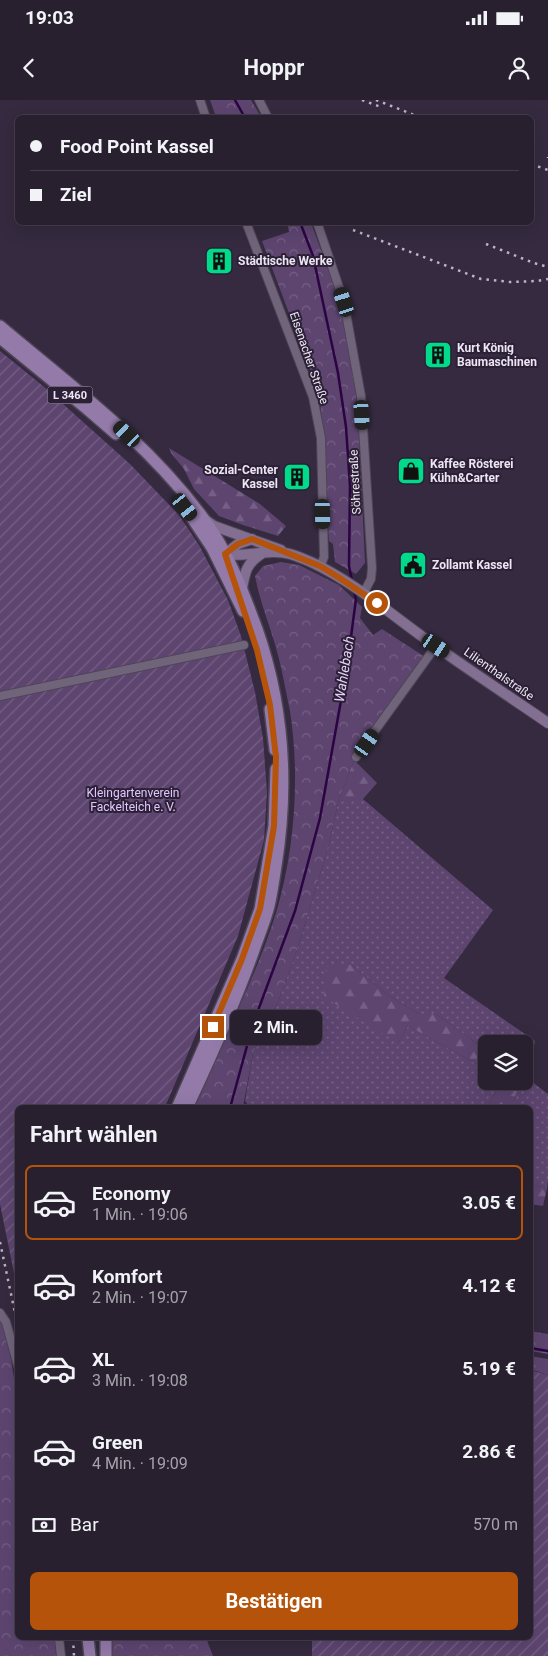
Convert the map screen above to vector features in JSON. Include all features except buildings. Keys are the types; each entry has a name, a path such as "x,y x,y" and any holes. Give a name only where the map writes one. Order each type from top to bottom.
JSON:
{"main road":[{"name":"L 3460","path":"0,326 93,402 138,444 204,519 225,554 242,588 269,667 281,728 283,775 280,842 269,906 238,995 188,1105"},
{"name":"L 3460","path":"0,338 87,409 137,454 187,509 212,548 243,611 257,650 270,705 276,757 274,826 260,909 242,959 178,1105"},
{"path":"204,519 214,526 289,553"},
{"path":"225,554 238,544 252,539"},
{"path":"212,548 225,554 243,611"},
{"name":"Lilienthalstraße","path":"225,554 241,556 289,553 320,566 350,584 548,723"},
{"path":"242,588 248,566 262,554"},
{"path":"88,1640 90,1656"},
{"path":"106,1640 106,1656"}],"street":[{"path":"200,100 205,115"},
{"path":"259,100 266,115"},
{"name":"Eisenacher Straße","path":"247,225 313,397 321,438 324,557 320,566"},
{"name":"Söhrestraße","path":"318,225 344,302 361,396 372,568 371,579 361,592"},
{"path":"0,696 244,646"},
{"path":"356,757 436,646"},
{"path":"0,1313 6,1322 15,1355"},
{"path":"59,1640 60,1656"}],"green space":[{"path":"210,100 251,100 260,115 215,115"},
{"path":"287,225 312,225 340,302 357,395 365,563 356,574 335,562 333,544 329,541 320,396 262,241 289,232"},
{"name":"Kleingartenverein Fackelteich e. V.","path":"0,351 43,386 130,464 179,515 199,545 228,600 241,636 255,692 263,738 267,792 264,840 238,936 166,1105 15,1105 15,1278 0,1204"},
{"path":"169,448 260,504 286,526 278,536 219,516 194,489 184,469"},
{"path":"281,562 299,565 339,585 362,607 360,618 373,635 382,629 425,657 354,760 339,799 328,848 297,950 278,1002 253,1053 243,1105 193,1105 237,1012 268,938 288,864 294,813 295,761 293,736 280,662 255,576 263,566"},
{"path":"354,760 377,783 363,799 339,799"},
{"path":"339,799 363,799 493,910 444,978 526,1035 478,1035 478,1044 436,1014 419,1014 388,995 349,963 398,1043 408,1026 478,1065 478,1090 497,1090 488,1105 248,1105 245,1101 253,1053 278,1002 297,950 328,848"},
{"path":"349,963 388,995 419,1014 436,1014 478,1044 478,1065 408,1026 398,1043 324,997 326,967"},
{"path":"533,1083 548,1094 547,1188 533,1185 533,1105 512,1105 518,1090 533,1090"},
{"path":"497,1090 518,1090 512,1105 488,1105"},
{"path":"533,1185 547,1188 543,1206 533,1204"},
{"path":"0,1317 6,1327 15,1385 15,1640 55,1640 56,1656 0,1656"},
{"path":"533,1332 548,1334 548,1354 533,1352"},
{"path":"533,1356 548,1359 548,1375 533,1370"},
{"path":"533,1371 548,1375 548,1656 312,1656 312,1640 533,1640"},
{"path":"111,1640 207,1640 213,1656 112,1656"}],"waterway":[{"name":"Wahlebach","path":"235,100 243,115"},
{"name":"Wahlebach","path":"301,225 313,256 338,373 346,427 350,486 349,566 352,581"},
{"name":"Wahlebach","path":"231,1105 253,1024 295,911 320,818 347,667 356,599 354,591"},
{"name":"Wahlebach","path":"533,1348 548,1351"}],"railway":[{"path":"362,100 381,107"},
{"path":"376,100 414,115"},
{"path":"534,165 548,170"},
{"path":"353,230 481,279 510,282 548,279"},
{"path":"486,244 548,267"},
{"path":"0,1242 15,1313"},
{"path":"73,1640 74,1656"}],"place":[{"name":"Städtische Werke","path":"219,261"},
{"name":"Kurt König Baumaschinen","path":"438,355"},
{"name":"Kaffee Rösterei Kühn&Carter","path":"411,471"},
{"name":"Sozial-Center Kassel","path":"297,477"},
{"name":"Zollamt Kassel","path":"413,565"}],"route":[{"path":"213,1027 242,959 260,909 274,826 276,757 270,705 257,650 225,554 244,540 252,539 320,566 377,603"}]}
